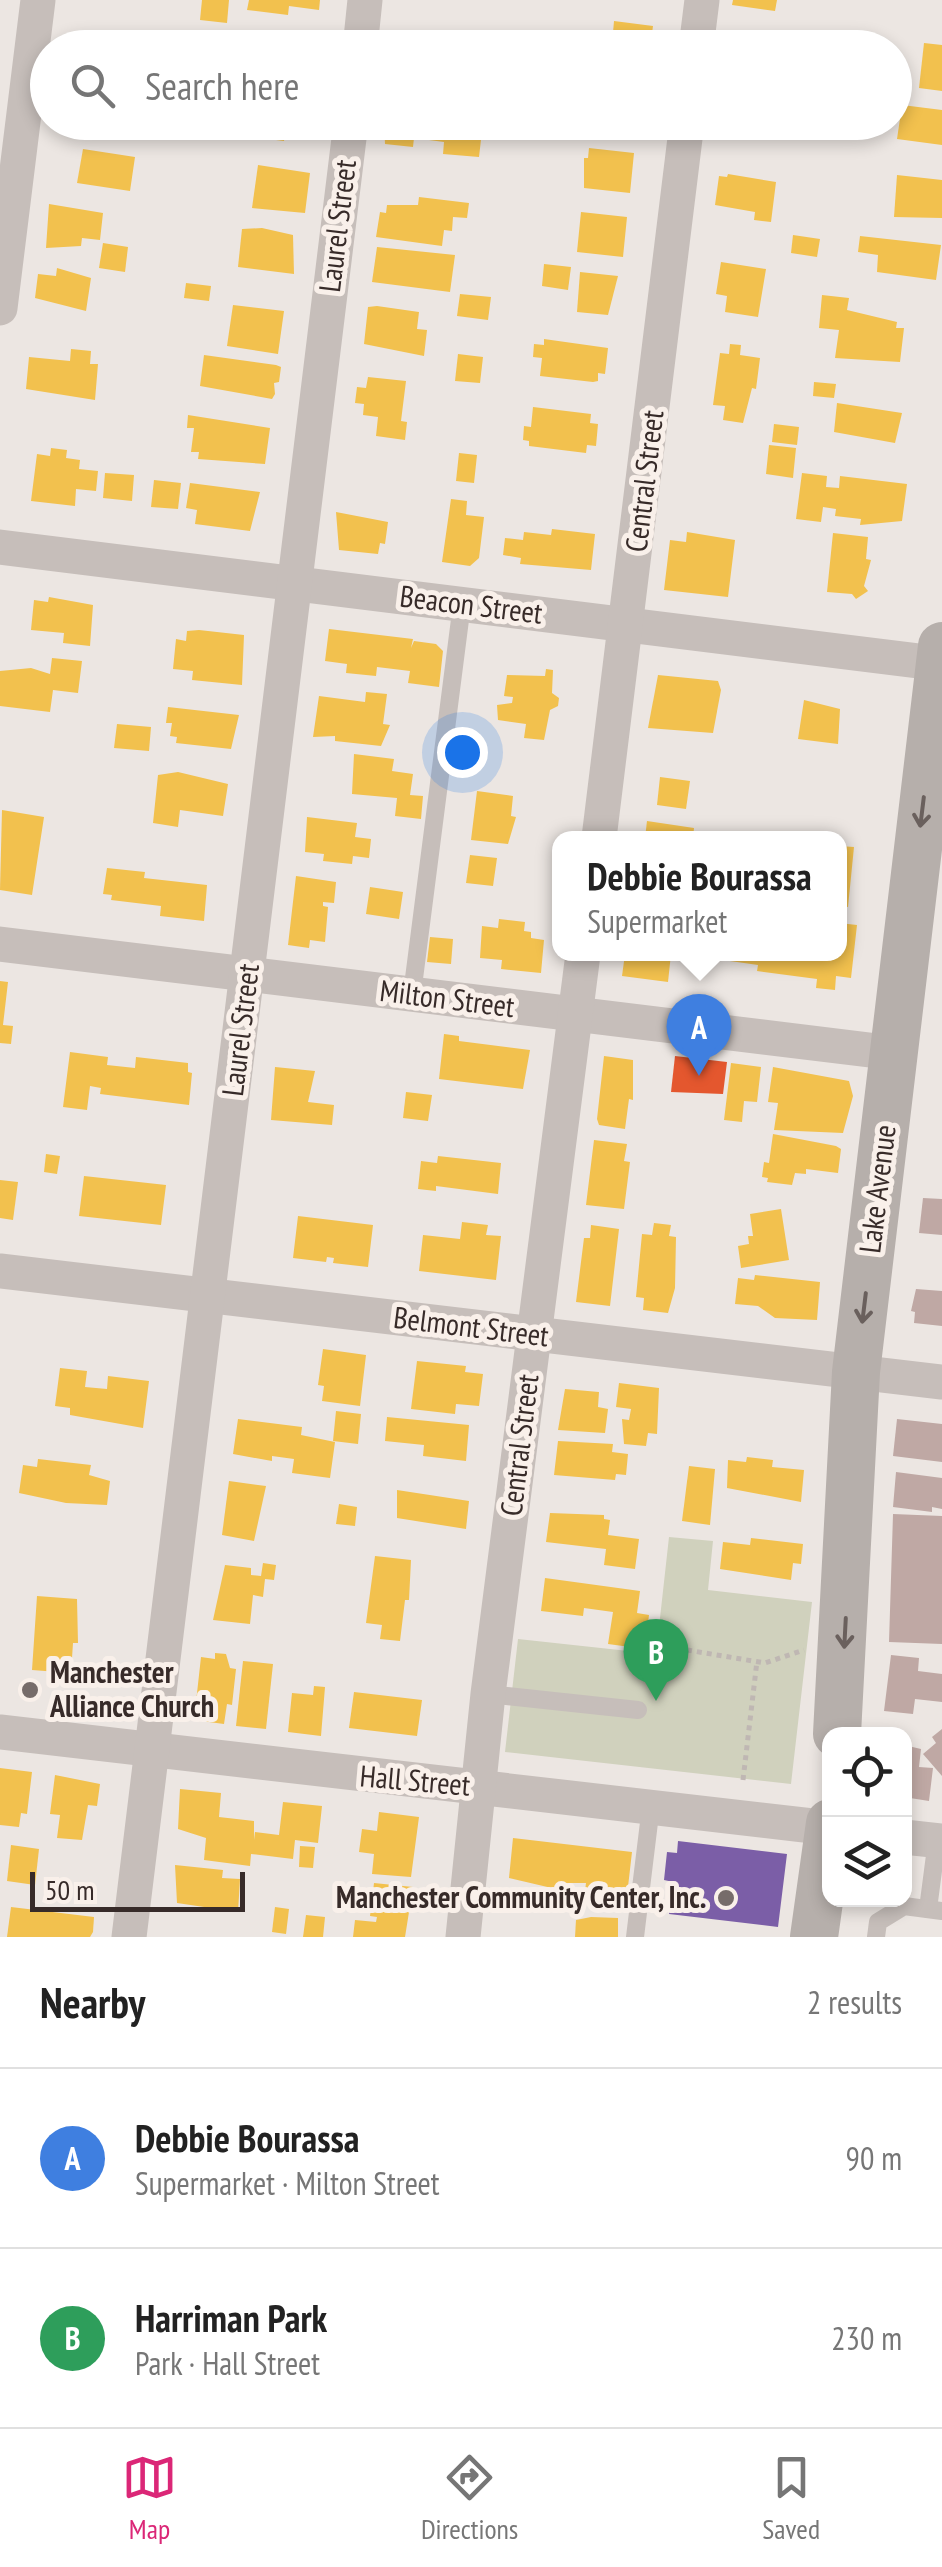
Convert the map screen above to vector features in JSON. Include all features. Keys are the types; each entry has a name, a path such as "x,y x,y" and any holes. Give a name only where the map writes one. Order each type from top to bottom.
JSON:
{"street":[{"path":"34,30 38,0"},
{"path":"362,30 366,0"},
{"path":"698,30 702,0"},
{"path":"0,308 30,65"},
{"name":"Laurel Street","path":"130,1937 349,140"},
{"name":"Central Street","path":"600,831 685,140"},
{"name":"Beacon Street","path":"0,547 941,658"},
{"name":"Lake Avenue","path":"838,1727 856,1372 941,658"},
{"name":"Milton Street","path":"0,944 894,1053"},
{"name":"Central Street","path":"463,1937 488,1694 582,961"},
{"name":"Belmont Street","path":"0,1271 942,1382"},
{"name":"Hall Street","path":"0,1732 822,1825"},
{"path":"814,1937 822,1878"}],"lane":[{"path":"412,994 462,604"},
{"path":"488,1694 638,1710"},
{"path":"635,1937 650,1806"},
{"path":"876,1937 878,1922 904,1906 935,1910 931,1839"}],"path":[{"path":"686,1650 764,1663 794,1650 812,1650"},
{"path":"743,1780 756,1662"}],"green space":[{"path":"669,1537 713,1541 708,1590 812,1602 791,1784 505,1752 518,1639 656,1654"}],"building: Homes":[{"path":"202,0 229,0 227,23 200,20"},
{"path":"249,0 320,0 319,10 289,6 288,15 247,10"},
{"path":"733,0 777,0 775,11 732,5"},
{"path":"614,21 653,26 652,30 613,30"},
{"path":"924,43 942,45 942,91 919,88"},
{"path":"912,106 942,110 942,145 904,140 912,140"},
{"path":"385,140 414,140 413,147 385,144"},
{"path":"429,140 481,140 479,157 443,154 444,142"},
{"path":"589,148 634,153 630,193 584,188 584,158 588,158"},
{"path":"83,149 135,157 130,191 77,183"},
{"path":"258,165 310,173 305,213 252,208"},
{"path":"897,175 942,180 942,218 894,217"},
{"path":"719,176 776,182 771,222 754,220 755,212 715,205"},
{"path":"419,197 469,203 467,218 453,217 452,231 444,230 442,246 376,237 380,212 386,213 387,205 418,205"},
{"path":"49,204 103,213 100,240 82,238 81,246 46,248"},
{"path":"581,212 627,217 623,257 577,252"},
{"path":"262,228 293,235 294,274 238,267 242,229"},
{"path":"793,235 820,239 817,257 791,253"},
{"path":"860,236 941,245 936,280 877,272 878,255 858,252"},
{"path":"103,243 128,247 125,272 99,268"},
{"path":"377,247 455,255 450,292 372,282"},
{"path":"721,262 766,269 758,317 725,312 727,296 716,294"},
{"path":"544,264 571,267 568,290 542,286"},
{"path":"57,268 91,278 86,311 35,298 38,274 56,276"},
{"path":"580,272 618,276 608,315 577,312"},
{"path":"186,283 211,286 209,301 184,298"},
{"path":"460,294 491,297 488,320 457,316"},
{"path":"822,295 849,298 847,310 897,322 896,328 904,328 900,362 835,358 839,330 819,328"},
{"path":"233,305 284,311 278,354 227,346"},
{"path":"368,307 419,312 417,329 427,330 424,356 364,344"},
{"path":"544,339 608,348 605,374 598,373 598,381 593,382 540,376 542,358 533,357 534,344 544,345"},
{"path":"730,344 741,345 740,355 760,358 756,389 752,388 743,423 723,420 725,406 713,405 720,353 729,354"},
{"path":"71,349 91,351 90,364 98,364 95,400 26,389 29,357 70,361"},
{"path":"458,354 483,357 480,383 455,381"},
{"path":"204,355 281,367 279,382 274,383 275,394 272,399 200,386"},
{"path":"368,377 406,381 401,421 407,422 405,440 376,436 378,417 363,415 364,404 355,403 357,387 366,388"},
{"path":"814,382 836,384 834,398 813,396"},
{"path":"837,403 902,413 895,443 834,432"},
{"path":"533,407 591,414 590,423 598,424 596,446 587,445 586,453 529,446 529,441 523,440 524,426 531,427"},
{"path":"188,415 270,428 265,464 198,459 199,452 191,452 194,428 187,428"},
{"path":"774,424 799,427 797,445 772,442"},
{"path":"769,445 796,448 793,478 766,474"},
{"path":"51,448 67,450 66,458 80,460 79,469 98,471 96,491 76,489 75,506 31,501 37,454 50,456"},
{"path":"459,453 477,455 474,483 456,481"},
{"path":"105,473 134,475 132,501 103,498"},
{"path":"802,473 827,476 826,487 839,488 840,476 907,484 902,521 860,525 861,519 835,516 836,509 823,507 821,522 796,519"},
{"path":"154,480 181,483 178,509 151,507"},
{"path":"190,483 260,492 250,531 195,524 197,510 186,508"},
{"path":"451,499 467,501 466,515 484,517 479,558 470,566 442,562"},
{"path":"336,512 388,522 385,544 380,543 378,554 339,550"},
{"path":"552,529 595,534 591,570 520,564 521,558 503,555 505,538 523,540 524,532 551,535"},
{"path":"687,532 735,540 728,597 664,590 670,540 686,542"},
{"path":"833,533 868,537 866,559 871,560 864,586 868,591 856,599 852,594 827,592"},
{"path":"49,597 93,605 90,646 63,643 64,633 31,630 34,600 48,602"},
{"path":"329,629 413,639 411,648 414,641 436,644 443,651 439,687 408,683 410,671 377,667 376,676 346,673 347,664 325,661"},
{"path":"187,631 244,635 242,685 192,680 193,671 173,669 176,639 186,641"},
{"path":"52,658 82,661 78,693 53,690 50,712 0,706 0,671 31,668 50,674"},
{"path":"546,669 553,670 552,693 559,698 558,706 550,710 544,740 524,738 526,724 498,720 497,705 512,703 513,697 504,696 507,675 545,676"},
{"path":"658,675 718,681 721,690 713,733 648,728"},
{"path":"366,692 387,694 383,724 390,725 381,746 335,741 335,736 313,737 319,696 365,702"},
{"path":"804,700 840,709 838,744 798,739"},
{"path":"168,707 239,715 231,749 176,743 177,737 170,736 172,723 166,723"},
{"path":"117,724 151,727 149,751 114,748"},
{"path":"354,754 394,759 392,771 413,774 410,795 423,796 421,819 395,816 397,798 352,794"},
{"path":"178,772 228,784 223,816 180,810 178,827 153,823 158,775"},
{"path":"660,777 690,781 686,809 657,805"},
{"path":"477,791 513,796 511,816 516,817 508,844 471,840"},
{"path":"2,810 44,817 32,895 0,890"},
{"path":"307,817 357,823 355,837 371,839 369,858 353,856 352,864 323,861 324,854 305,852"},
{"path":"647,821 694,828 694,831 646,831"},
{"path":"847,847 854,847 847,907"},
{"path":"470,855 497,858 493,886 466,883"},
{"path":"107,868 145,872 144,878 207,885 204,921 160,916 161,906 111,900 112,895 103,894"},
{"path":"296,876 336,882 334,903 323,902 328,907 325,942 310,940 309,948 288,945"},
{"path":"370,887 403,892 399,919 366,914"},
{"path":"499,919 525,922 524,931 531,932 531,938 544,940 541,973 501,969 502,960 480,958 482,926 498,928"},
{"path":"847,924 857,925 851,978 836,976 835,990 816,988 817,979 757,971 758,965 730,961 847,961"},
{"path":"430,937 453,939 451,964 427,962"},
{"path":"624,961 670,961 668,982 622,976"},
{"path":"0,981 8,982 3,1025 13,1026 11,1044 0,1043"},
{"path":"444,1034 459,1036 459,1041 530,1050 523,1089 439,1079"},
{"path":"70,1052 108,1057 107,1065 135,1068 136,1057 188,1063 188,1072 192,1073 189,1105 100,1094 101,1088 90,1086 87,1110 63,1107"},
{"path":"604,1056 633,1060 633,1100 629,1099 625,1129 599,1125 597,1119"},
{"path":"731,1063 761,1067 757,1102 744,1101 742,1122 724,1120"},
{"path":"275,1067 315,1071 308,1102 334,1105 332,1125 271,1120"},
{"path":"773,1067 849,1081 853,1096 843,1133 774,1130 778,1103 768,1102"},
{"path":"406,1092 432,1095 428,1121 403,1118"},
{"path":"773,1134 841,1149 838,1173 806,1169 806,1174 795,1173 792,1185 767,1182 768,1178 762,1177 764,1162 769,1163"},
{"path":"594,1140 627,1144 624,1161 630,1162 624,1209 586,1205"},
{"path":"46,1154 60,1156 57,1174 44,1172"},
{"path":"438,1156 501,1163 498,1194 436,1186 436,1191 418,1189 421,1161 437,1163"},
{"path":"84,1176 166,1185 161,1225 79,1216"},
{"path":"0,1180 18,1182 13,1220 0,1218"},
{"path":"781,1209 789,1260 741,1268 738,1246 749,1244 748,1236 753,1236 750,1214"},
{"path":"298,1216 373,1225 368,1267 333,1263 334,1258 327,1257 326,1262 293,1258"},
{"path":"462,1222 488,1225 486,1235 501,1236 496,1280 419,1271 423,1235 460,1239"},
{"path":"654,1223 671,1225 669,1236 676,1237 675,1288 668,1313 643,1310 644,1298 636,1297 642,1234 652,1235"},
{"path":"591,1225 619,1229 610,1306 576,1302 584,1238 590,1238"},
{"path":"755,1275 820,1282 817,1320 775,1318 758,1306 735,1304 738,1278 754,1280"},
{"path":"323,1349 366,1355 360,1406 322,1401 324,1386 318,1385"},
{"path":"417,1361 466,1366 465,1372 483,1374 479,1406 456,1404 455,1414 411,1409"},
{"path":"60,1368 87,1371 85,1387 107,1389 108,1376 149,1381 143,1428 70,1415 70,1408 55,1406"},
{"path":"619,1383 659,1388 657,1434 648,1433 646,1446 624,1444 622,1419 629,1420 631,1409 616,1407"},
{"path":"565,1389 599,1392 598,1407 608,1409 605,1433 558,1430"},
{"path":"336,1411 361,1414 358,1444 333,1441"},
{"path":"387,1417 469,1425 466,1461 423,1456 424,1445 385,1441"},
{"path":"238,1419 302,1427 301,1435 335,1442 330,1478 292,1473 294,1459 272,1456 272,1461 233,1454"},
{"path":"558,1441 613,1444 612,1452 628,1454 626,1475 616,1474 615,1480 554,1475"},
{"path":"747,1457 773,1460 772,1467 804,1470 801,1502 727,1488 728,1460 746,1462"},
{"path":"38,1459 91,1465 89,1475 110,1481 107,1505 66,1503 19,1493 23,1465 37,1467"},
{"path":"689,1466 715,1469 710,1525 682,1521"},
{"path":"229,1481 266,1486 254,1541 222,1535"},
{"path":"397,1490 469,1501 466,1529 397,1518"},
{"path":"339,1504 357,1507 355,1526 336,1524"},
{"path":"550,1513 604,1515 604,1519 610,1520 608,1535 639,1539 635,1569 604,1565 606,1549 546,1542"},
{"path":"751,1538 803,1544 801,1564 793,1563 791,1580 720,1569 723,1542 750,1545"},
{"path":"375,1556 411,1560 409,1600 405,1600 400,1641 380,1639 382,1625 366,1623"},
{"path":"263,1563 276,1565 274,1580 265,1579 263,1597 253,1595 250,1624 213,1620 225,1565 251,1568 251,1575 261,1576"},
{"path":"545,1578 640,1591 637,1613 649,1615 645,1649 608,1644 613,1612 584,1608 583,1616 541,1611"},
{"path":"37,1596 77,1599 78,1643 73,1643 71,1673 32,1670"},
{"path":"215,1653 226,1654 230,1668 236,1669 232,1705 227,1704 224,1724 194,1720 201,1657 215,1659"},
{"path":"243,1661 273,1664 266,1729 236,1726"},
{"path":"314,1686 325,1687 321,1736 288,1732 292,1693 313,1695"},
{"path":"354,1692 422,1700 417,1736 349,1728"},
{"path":"0,1768 32,1772 27,1814 21,1813 19,1827 0,1825"},
{"path":"55,1775 100,1784 97,1806 88,1805 82,1840 57,1838 60,1815 50,1814"},
{"path":"180,1789 221,1793 219,1817 254,1821 254,1840 255,1832 279,1835 283,1802 322,1806 318,1843 295,1840 293,1859 251,1854 250,1866 204,1860 206,1838 178,1829"},
{"path":"379,1812 419,1817 411,1877 372,1874 374,1854 359,1852 362,1829 377,1831"},
{"path":"513,1838 632,1852 626,1904 584,1899 586,1883 556,1883 556,1889 509,1878"},
{"path":"11,1845 39,1849 35,1885 7,1881"},
{"path":"300,1846 315,1847 313,1868 299,1867"},
{"path":"175,1865 223,1870 222,1878 240,1879 238,1912 177,1903"},
{"path":"374,1883 413,1887 405,1937 353,1937 355,1920 376,1922 377,1917 370,1916"},
{"path":"11,1907 94,1917 93,1932 90,1937 7,1937"},
{"path":"275,1907 289,1909 286,1934 272,1932"},
{"path":"306,1915 325,1917 323,1937 303,1937"},
{"path":"618,1918 618,1937 575,1937 576,1920"}],"building: Shops":[{"path":"675,1056 727,1062 723,1094 671,1092"}],"building: Offices":[{"name":"Manchester Community Center, Inc.","path":"678,1841 787,1854 778,1927 669,1914 673,1882 664,1880 667,1852 677,1853"}],"building: Other":[{"path":"923,1198 942,1199 942,1235 919,1233"},
{"path":"916,1289 942,1291 942,1326 914,1323 915,1312 911,1311"},
{"path":"897,1419 942,1424 942,1462 893,1456"},
{"path":"896,1472 942,1478 942,1509 932,1507 932,1512 893,1507"},
{"path":"893,1514 942,1516 942,1644 889,1642"},
{"path":"891,1655 919,1658 918,1671 942,1674 942,1702 915,1699 913,1714 884,1711"},
{"path":"942,1729 942,1776 923,1754 936,1743 932,1737"},
{"path":"912,1747 921,1749 919,1767 933,1768 929,1801 912,1798"}],"place":[{"name":"Debbie Bourassa","path":"699,1076"},
{"name":"Manchester Alliance Church","path":"30,1690"},
{"name":"Harriman Park","path":"656,1701"},
{"name":"Manchester Community Center, Inc.","path":"726,1898"}]}
